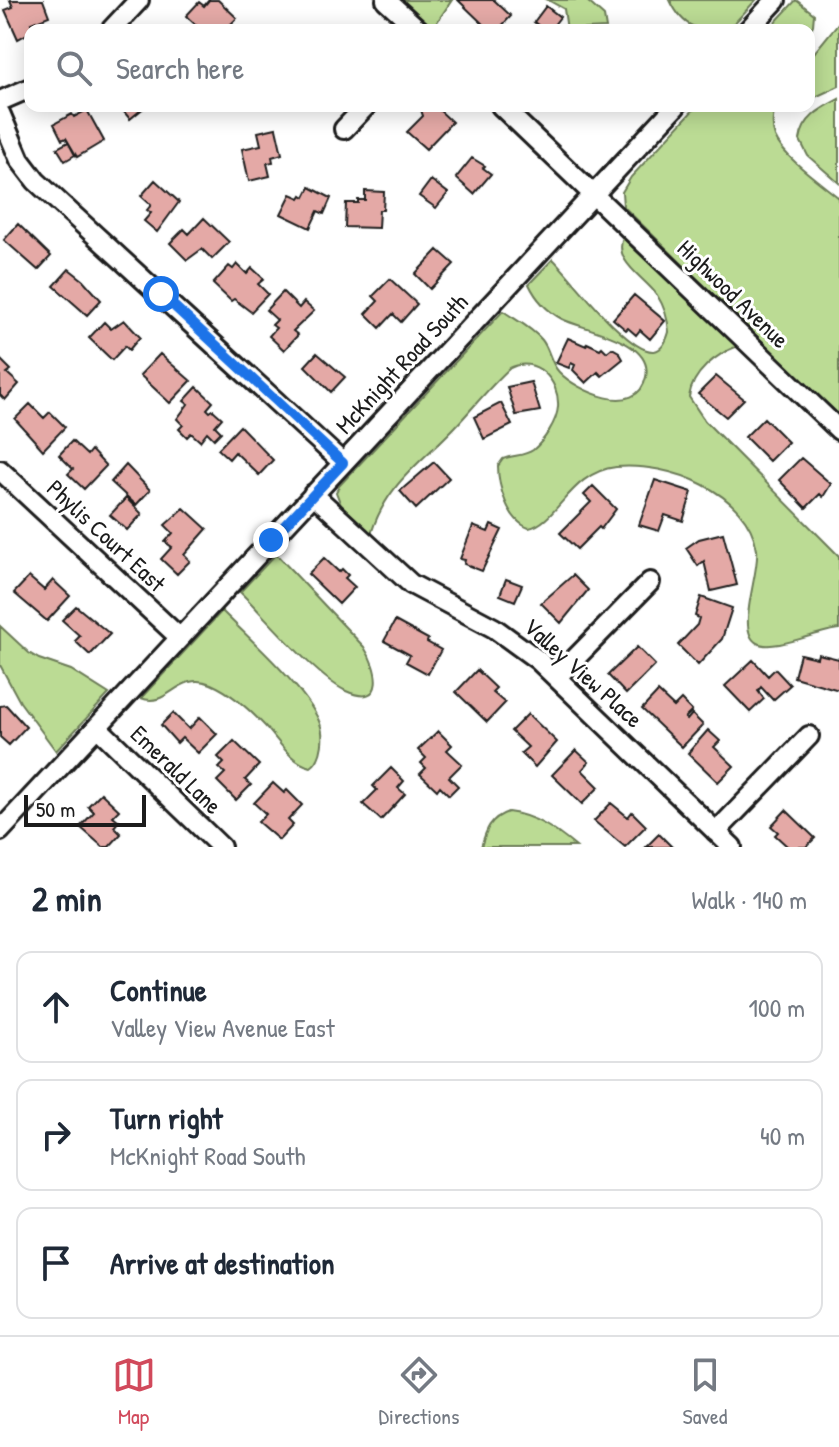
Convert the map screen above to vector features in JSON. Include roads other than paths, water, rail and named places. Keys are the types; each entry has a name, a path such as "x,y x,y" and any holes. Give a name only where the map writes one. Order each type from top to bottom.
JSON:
{"street":[{"path":"117,24 139,0"},
{"path":"386,0 412,24"},
{"path":"754,24 776,0"},
{"path":"0,101 24,91"},
{"path":"344,129 360,112"},
{"name":"Highwood Avenue","path":"507,112 839,430"},
{"name":"McKnight Road South","path":"4,820 97,727 670,112"},
{"path":"0,113 20,160 36,181 343,463"},
{"name":"Phylis Court East","path":"0,470 180,638"},
{"name":"Valley View Place","path":"313,494 411,584 501,633 557,677 732,847"},
{"path":"557,677 650,582"},
{"name":"Emerald Lane","path":"97,727 221,847"},
{"path":"716,832 809,736"}]}
